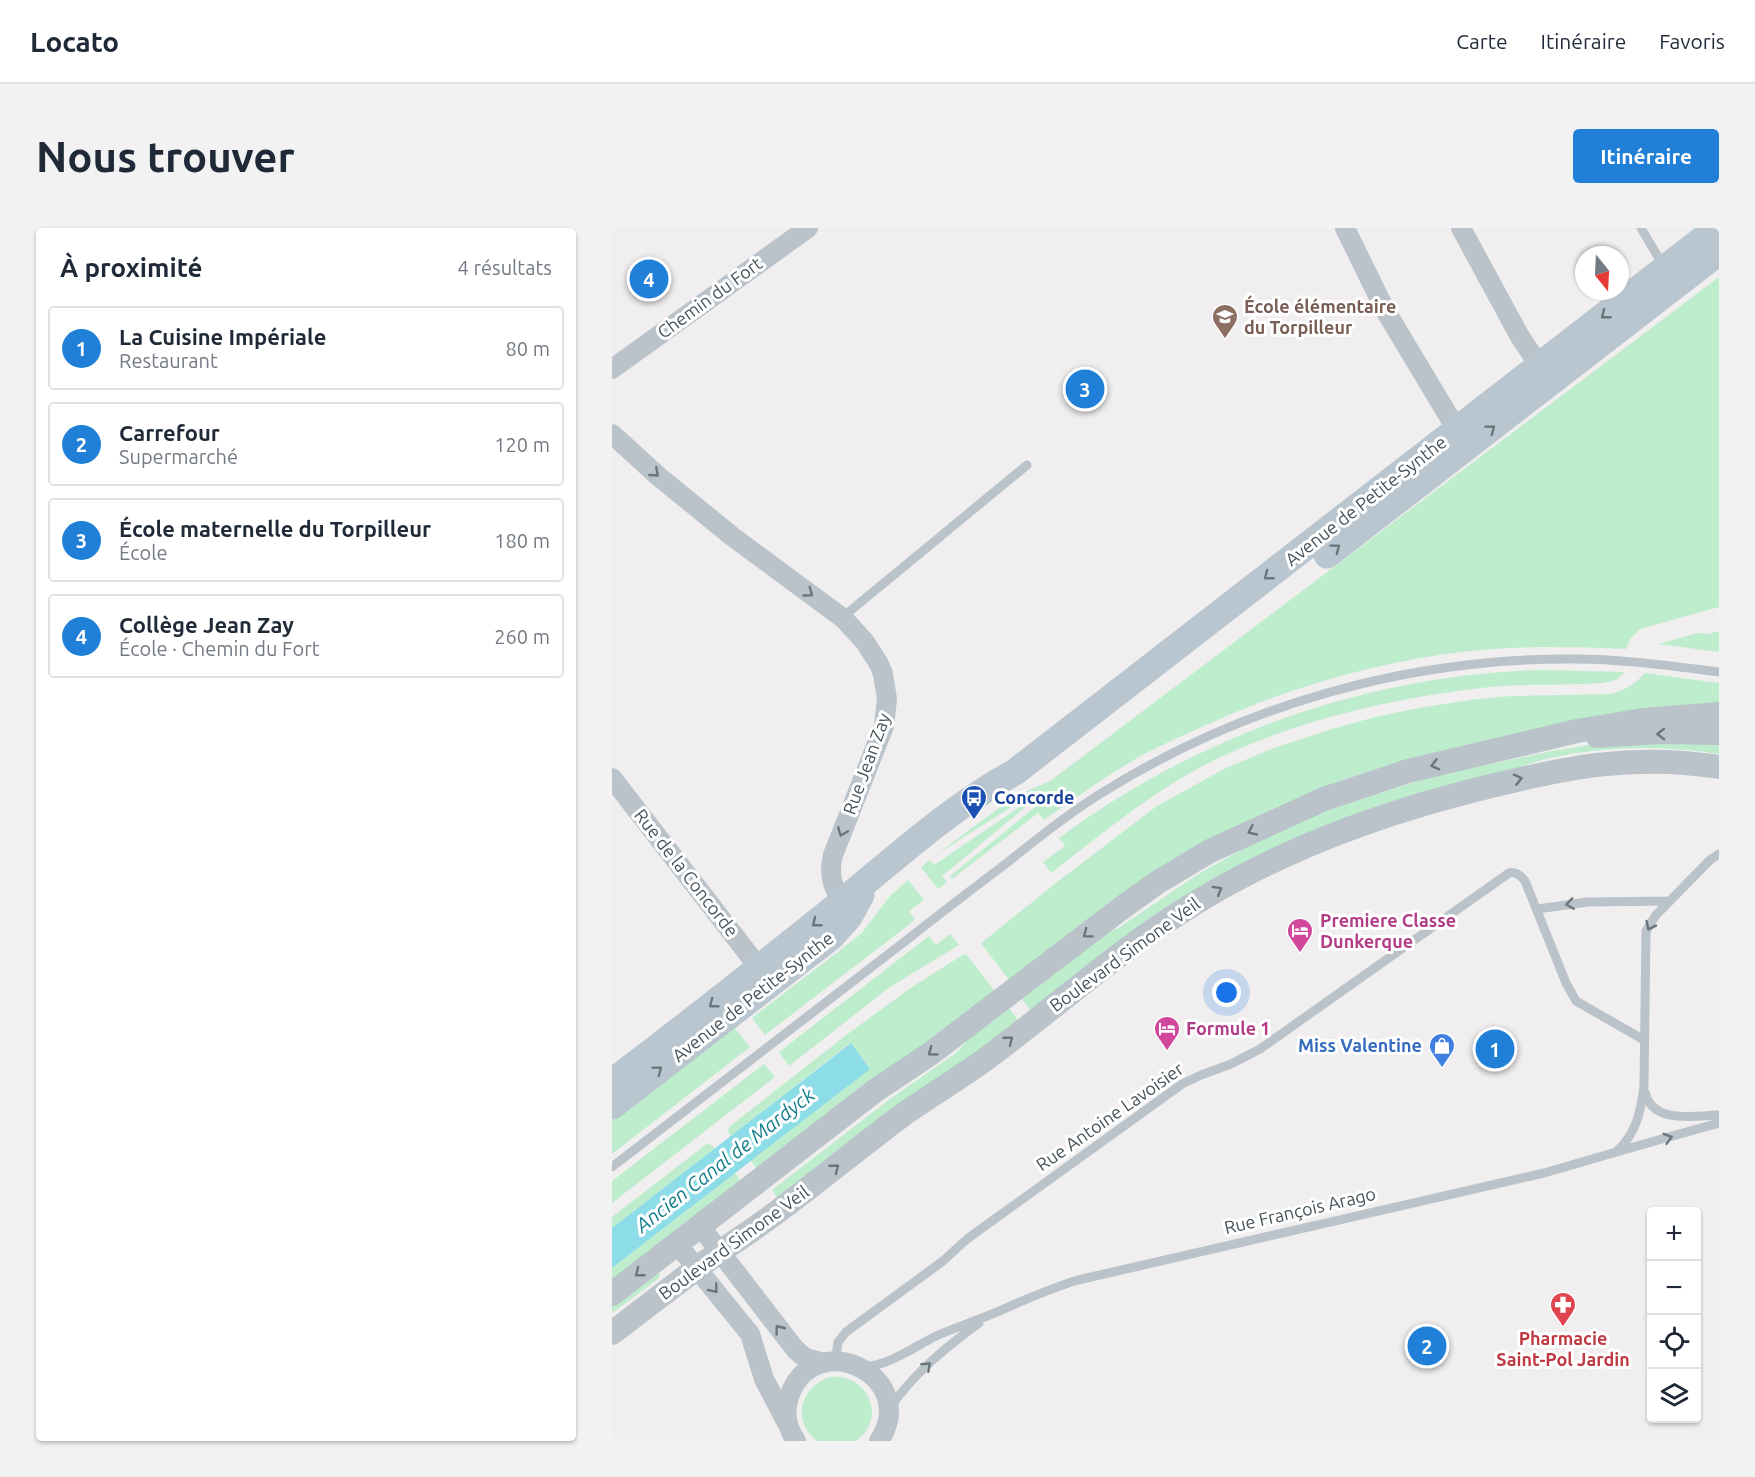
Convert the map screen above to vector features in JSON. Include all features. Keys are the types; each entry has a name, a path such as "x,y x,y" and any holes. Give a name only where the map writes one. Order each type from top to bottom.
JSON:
{"main road":[{"name":"Avenue de Petite-Synthe","path":"612,1082 766,976 831,937 841,927 846,908 877,873 969,801 1015,772 1462,439 1671,277 1718,228"},
{"name":"Avenue de Petite-Synthe","path":"1671,277 1719,252"},
{"name":"Avenue de Petite-Synthe","path":"612,1106 766,976"}],"street":[{"name":"Chemin du Fort","path":"612,369 808,228"},
{"path":"1345,228 1380,302 1462,439"},
{"path":"1461,228 1519,335 1545,375"},
{"name":"Rue Jean Zay","path":"612,434 658,476 733,537 844,619 866,642 879,664 886,690 887,706 884,726 833,855 830,872 831,882 846,908"},
{"name":"Boulevard Simone Veil","path":"612,1294 876,1090 930,1054 1145,891 1184,866 1237,837 1324,799 1408,771 1595,727 1719,714"},
{"name":"Boulevard Simone Veil","path":"1470,756 1617,736 1719,735"},
{"name":"Boulevard Simone Veil","path":"612,1333 697,1268 776,1213 906,1113 988,1056 1162,924 1233,881 1290,852 1395,812 1554,771 1595,764 1641,761 1678,762 1719,767"},
{"name":"Rue de la Concorde","path":"612,778 766,976"},
{"path":"700,1226 795,1349 810,1360 851,1363 873,1375 881,1385 888,1410 886,1427 879,1441"},
{"path":"677,1244 750,1334 761,1373 792,1436"},
{"path":"792,1436 787,1403 793,1387 808,1371 829,1362"}],"lane":[{"path":"1641,228 1671,277"},
{"path":"844,619 850,611 1027,465"},
{"path":"612,1167 1072,813 1155,762 1199,741 1242,722 1305,699 1389,677 1442,667 1496,661 1575,658 1628,661 1719,672"},
{"path":"1617,1151 1628,1140 1635,1126 1644,1086 1646,931 1651,921 1710,860 1719,854"},
{"name":"Rue Antoine Lavoisier","path":"829,1362 838,1342 851,1328 943,1261 967,1239 1090,1150 1182,1084 1250,1055 1512,872 1519,875 1527,887 1566,984 1576,1000 1644,1040"},
{"path":"1537,909 1588,902 1670,901"},
{"path":"1644,1086 1649,1104 1660,1112 1678,1116 1719,1115"},
{"name":"Rue François Arago","path":"862,1368 885,1362 936,1336 1062,1284 1544,1173 1719,1124"},
{"name":"Rue François Arago","path":"888,1410 906,1387 932,1361 993,1313"}],"green space":[{"path":"1719,277 1719,607 1640,629 1631,638 1626,649 1524,647 1462,652 1366,669 1304,687 1243,709 1139,757 1044,820 1038,813 952,879 950,876 1045,799 1038,790 934,856 1014,797 1050,781"},
{"path":"1719,631 1719,652 1658,644 1698,633 1707,634"},
{"path":"1541,670 1625,672 1616,680 1603,683 1504,686 1412,698 1292,729 1254,743 1183,777 1132,811 1051,873 1043,862 1065,846 1059,838 1113,801 1169,769 1227,741 1287,717 1349,698 1412,684 1476,674"},
{"path":"1645,673 1719,683 1719,706 1484,741 1408,759 1345,779 1305,795 1012,984 981,943 1157,806 1226,768 1274,748 1375,717 1418,708 1512,696 1610,694 1629,686"},
{"path":"1719,742 1719,754 1677,749 1634,748 1571,754 1434,789 1368,809 1031,1011 1018,994 1089,942 1120,927 1197,875 1246,847 1325,811 1434,776 1552,751 1594,744"},
{"path":"1033,798 1034,800 942,876 947,882 938,889 921,867 930,860 934,865"},
{"path":"908,880 924,900 909,911 915,920 765,1035 752,1018 861,934 890,896"},
{"path":"950,934 959,945 890,987 789,1066 779,1052 929,936 936,945"},
{"path":"966,954 997,994 759,1172 751,1161 870,1068 850,1043 731,1136 728,1131 729,1127 909,989"},
{"path":"1006,1004 1018,1020 778,1199 772,1190 890,1099 956,1053 983,1023"},
{"path":"733,1026 750,1047 612,1154 612,1119"},
{"path":"764,1064 775,1077 612,1203 612,1181"},
{"path":"708,1143 715,1148 612,1228 612,1217"},
{"path":"735,1173 744,1185 612,1287 612,1268"},
{"path":"657,1271 660,1275 658,1279 612,1313 612,1301"},
{"path":"830,1377 855,1382 869,1399 872,1410 871,1421 866,1431 856,1441 817,1441 804,1424 802,1405 806,1396 812,1388"}],"water":[{"name":"Ancien Canal de Mardyck","path":"851,1043 870,1069 612,1268 612,1228"}],"place":[{"name":"Collège Jean Zay","path":"649,279"},
{"name":"École élémentaire du Torpilleur","path":"1225,340"},
{"name":"École maternelle du Torpilleur","path":"1085,389"},
{"name":"Concorde","path":"974,821"},
{"name":"Premiere Classe Dunkerque","path":"1300,954"},
{"name":"La Cuisine Impériale","path":"1495,1049"},
{"name":"Formule 1","path":"1167,1052"},
{"name":"Miss Valentine","path":"1442,1069"},
{"name":"Pharmacie Saint-Pol Jardin","path":"1563,1328"},
{"name":"Carrefour","path":"1427,1346"}]}
